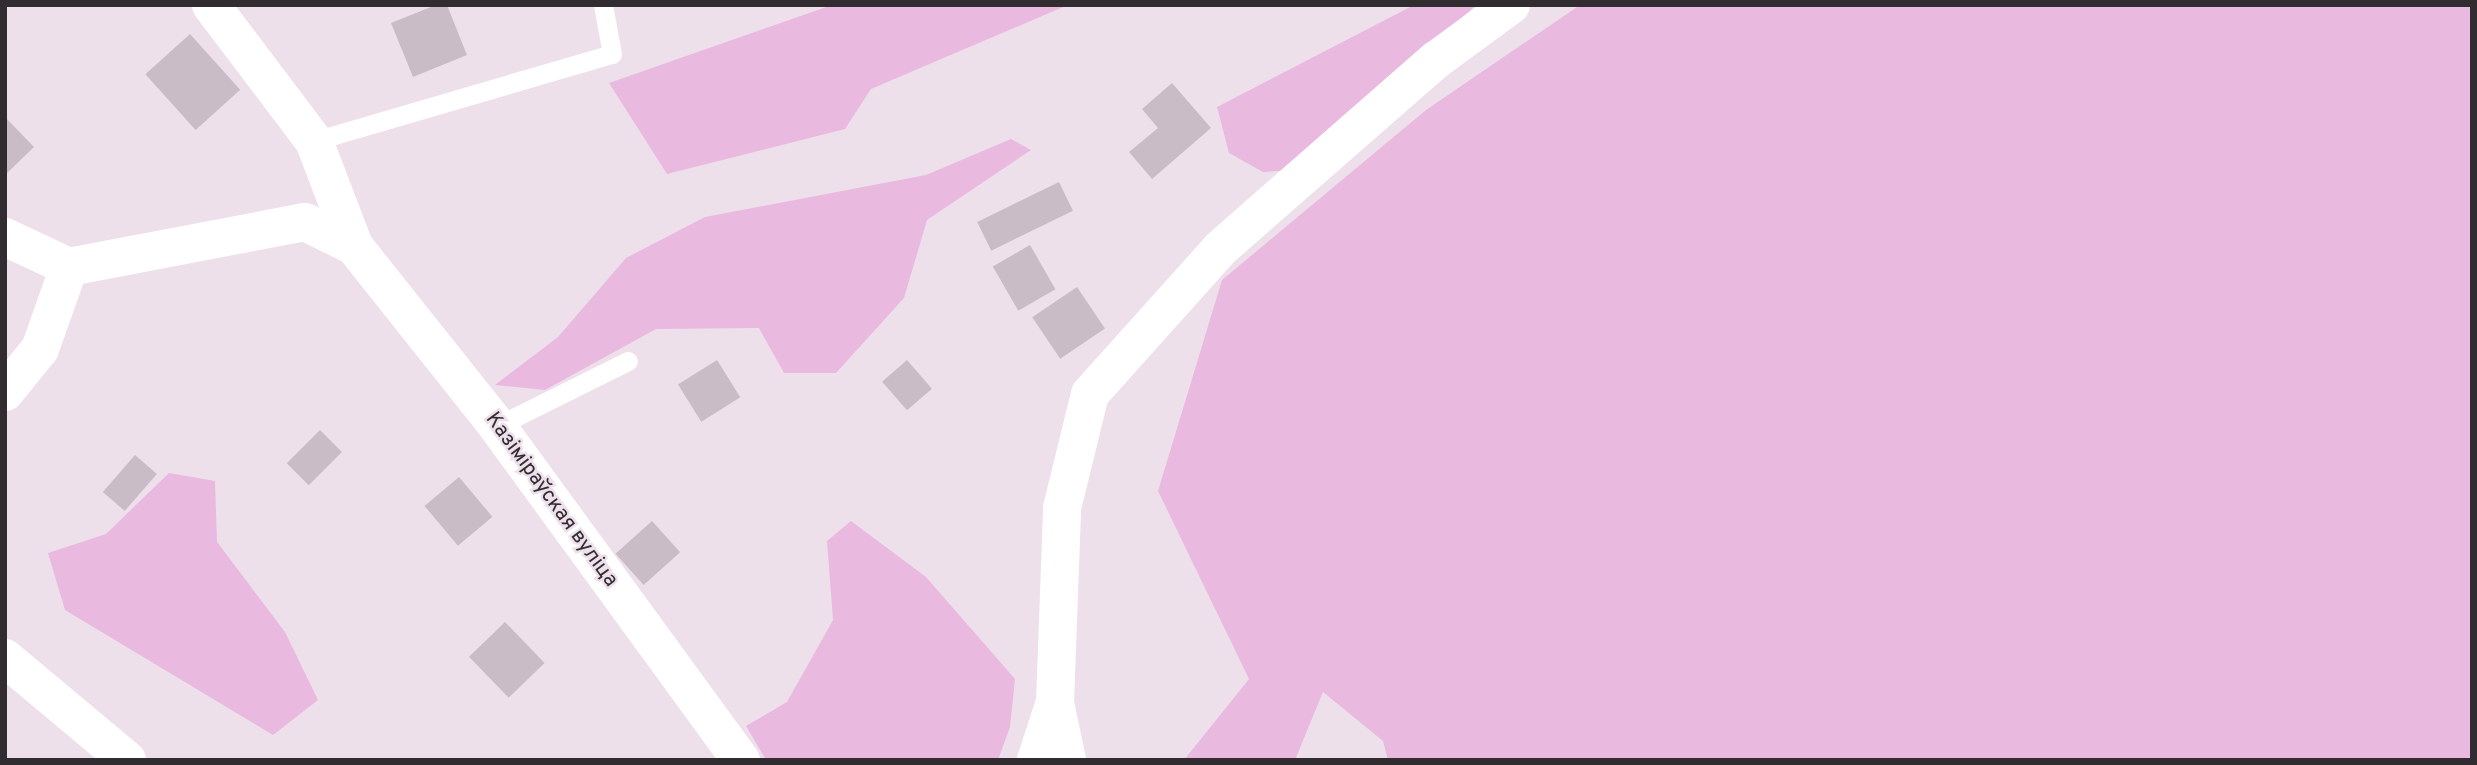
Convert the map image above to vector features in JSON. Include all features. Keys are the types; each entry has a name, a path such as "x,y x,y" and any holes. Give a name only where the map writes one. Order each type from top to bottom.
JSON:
{"street":[{"name":"Казіміраўская вуліца","path":"211,5 314,141 354,246 498,426 741,760"},
{"path":"1067,760 1055,703 1062,509 1090,394 1221,247 1436,61 1511,5"},
{"name":"Казіміраўская вуліца","path":"69,267 305,222 354,246"},
{"path":"5,237 69,267 40,349 5,392"},
{"path":"5,657 127,760"},
{"path":"1036,760 1055,703"}],"lane":[{"path":"314,141 612,54 603,5"},
{"path":"498,426 628,362"}],"shaded area":[{"path":"832,5 1068,5 871,89 845,129 667,174 609,83"},
{"path":"1414,5 1476,5 1293,170 1263,172 1229,153 1217,107"},
{"path":"1580,5 2472,5 2472,760 1388,760 1383,741 1323,692 1295,760 1184,760 1249,679 1158,491 1222,280 1426,110"},
{"path":"1011,139 1031,150 927,220 904,298 836,373 784,373 759,328 656,329 545,390 495,385 558,337 626,258 705,217 926,175"},
{"path":"169,473 215,481 217,542 285,632 318,700 273,735 65,610 48,553 106,534"},
{"path":"851,521 926,577 1015,679 1010,727 998,760 766,760 746,726 787,702 833,620 827,541"}],"building":[{"path":"436,5 447,5 467,55 413,77 391,23"},
{"path":"190,34 240,90 196,130 145,74"},
{"path":"1172,83 1211,128 1152,179 1129,152 1158,128 1142,109"},
{"path":"5,117 34,147 5,175"},
{"path":"1059,182 1073,211 991,251 977,222"},
{"path":"1030,245 1056,289 1018,311 993,267"},
{"path":"1077,287 1105,328 1060,359 1032,317"},
{"path":"717,360 740,397 701,422 678,384"},
{"path":"907,360 932,389 907,410 882,382"},
{"path":"320,430 342,452 309,485 287,463"},
{"path":"135,455 157,474 125,511 103,492"},
{"path":"459,477 492,517 458,546 425,506"},
{"path":"652,521 680,552 644,585 616,554"},
{"path":"505,622 545,663 509,698 469,657"}]}
